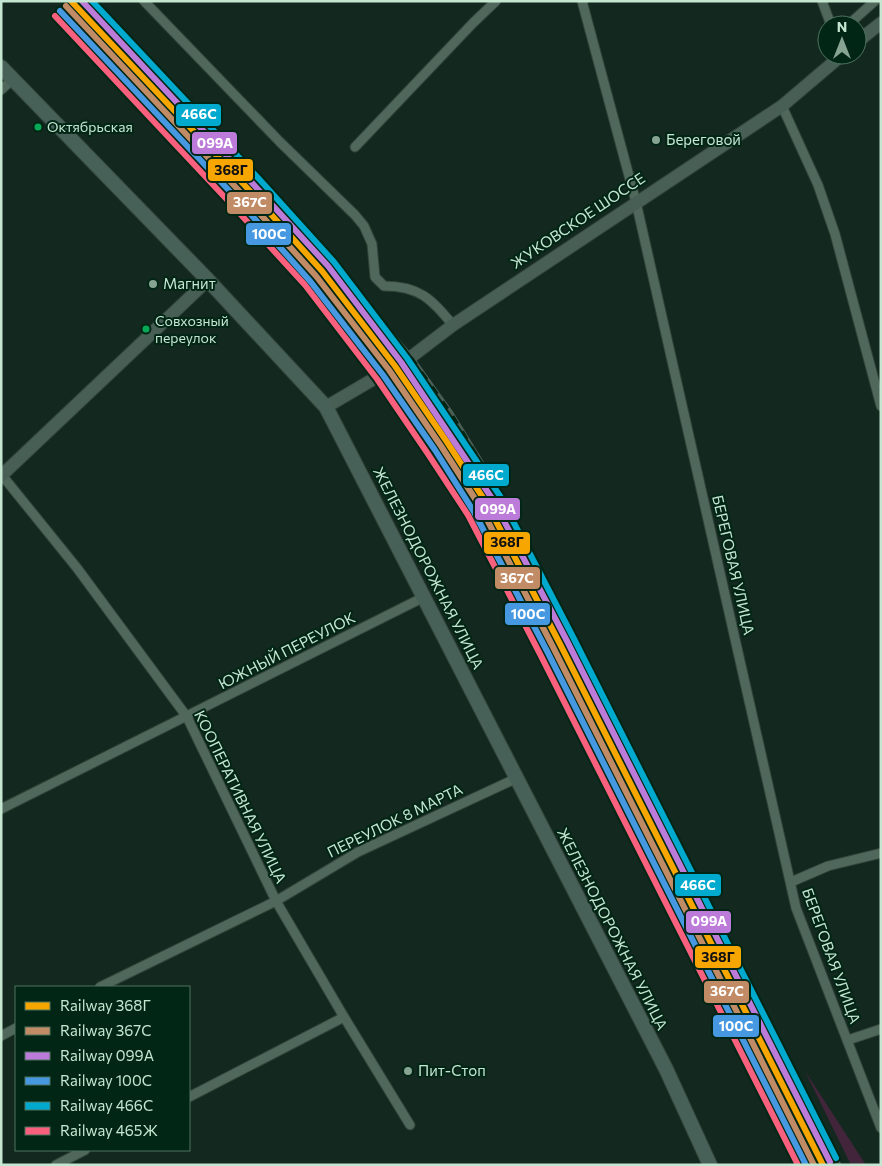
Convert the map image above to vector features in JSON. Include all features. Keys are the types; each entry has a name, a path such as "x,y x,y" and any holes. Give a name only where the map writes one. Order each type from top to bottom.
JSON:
{"main road":[{"path":"867,34 881,23"},
{"name":"ЖУКОВСКОЕ ШОССЕ","path":"326,407 410,357 452,325 782,106 830,65"},
{"name":"ЖЕЛЕЗНОДОРОЖНАЯ УЛИЦА","path":"1,67 208,280 326,407 666,1068 710,1165"},
{"path":"2,475 208,280"}],"street":[{"path":"144,1 280,142 355,215 364,226 372,244 375,277 384,286 398,286 418,293 434,302 452,325"},
{"path":"355,147 496,1"},
{"name":"БЕРЕГОВАЯ УЛИЦА","path":"582,1 636,202 796,908 881,1128"},
{"path":"822,1 827,15"},
{"path":"859,15 875,1"},
{"path":"1,90 13,80"},
{"path":"782,106 818,185 835,234 881,406"},
{"name":"КООПЕРАТИВНАЯ УЛИЦА","path":"2,475 77,568 187,716 276,901 344,1018 410,1125"},
{"name":"ЮЖНЫЙ ПЕРЕУЛОК","path":"1,809 424,597"},
{"name":"ПЕРЕУЛОК 8 МАРТА","path":"102,986 276,901 358,852 517,778"},
{"path":"791,882 828,866 881,853"},
{"path":"190,1096 344,1018"},
{"path":"1,1036 15,1029"},
{"path":"848,1040 881,1029"},
{"path":"56,1165 83,1151"}],"shaded area":[{"path":"805,1071 866,1165 851,1165"}],"railway":[{"path":"81,1 333,266 411,357 451,413 483,465 528,547 839,1165"}],"rail line":[{"name":"368Г","path":"71,1 249,190 322,271 395,366 447,442 487,504 560,644 823,1165"},
{"name":"099А","path":"82,1 328,266 401,362 493,500 567,641 830,1162"},
{"name":"466С","path":"92,1 334,262 407,358 500,496 836,1158"},
{"name":"367С","path":"66,6 316,276 389,370 441,446 481,508 814,1165"},
{"name":"100C","path":"60,11 238,200 310,281 383,375 435,450 474,512 547,651 806,1165"},
{"name":"465Ж","path":"55,16 305,285 377,379 468,515 798,1165"}],"place":[{"name":"Октябрьская","path":"38,127"},
{"name":"Береговой","path":"656,140"},
{"name":"Магнит","path":"153,284"},
{"name":"Совхозный переулок","path":"146,329"},
{"name":"Пит-Стоп","path":"408,1071"}]}
